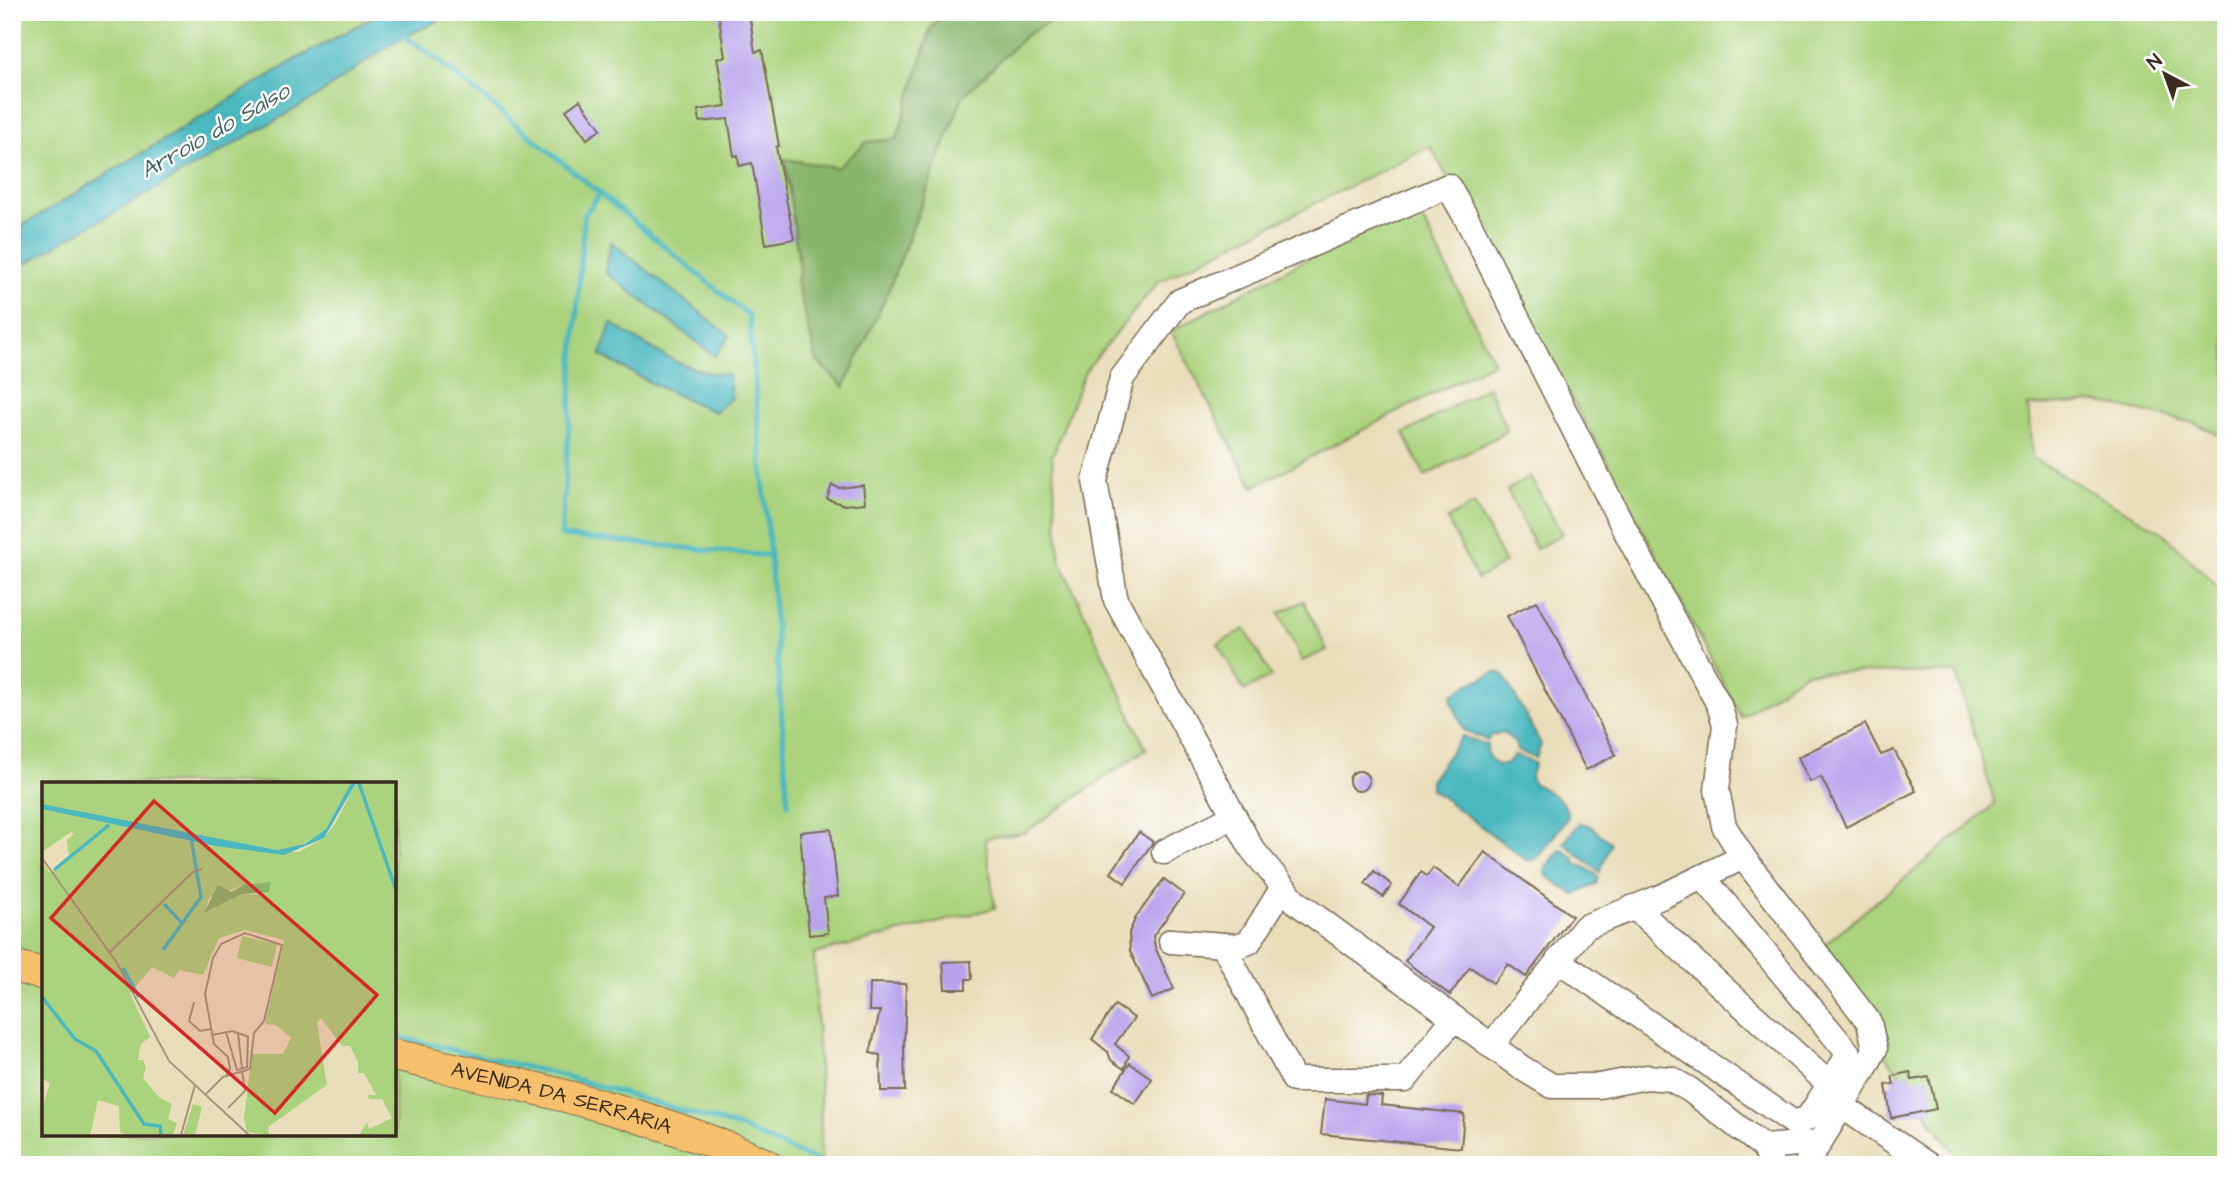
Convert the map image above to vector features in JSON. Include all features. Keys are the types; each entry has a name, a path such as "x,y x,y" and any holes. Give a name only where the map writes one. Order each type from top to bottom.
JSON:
{"main road":[{"path":"12,966 42,974"},
{"name":"AVENIDA DA SERRARIA","path":"396,1055 594,1102 740,1153 766,1165"}],"street":[{"path":"1805,1165 1820,1142 1842,1106 1875,1049 1869,1022 1743,857 1724,826 1717,790 1725,725 1718,705 1448,186 1180,302 1122,378 1095,481 1116,600 1252,849 1296,902 1522,1068 1552,1086 1598,1087 1647,1077 1671,1079 1690,1090 1768,1156 1820,1142"},
{"path":"1164,852 1234,816"},
{"path":"1491,1045 1585,927 1743,857"},
{"path":"1558,960 1794,1123 1808,1118 1849,1054 1703,877"},
{"path":"1171,941 1237,946 1250,942 1283,887"},
{"path":"1634,907 1829,1084"},
{"path":"1223,945 1294,1080 1405,1080 1454,1018"},
{"path":"1842,1106 1928,1165"}],"green space":[{"path":"12,12 382,12 295,60 12,232"},
{"path":"456,12 945,12 931,28 897,139 867,142 838,168 785,159 800,272 796,280 817,361 844,387 887,294 963,96 1026,35 1067,12 2226,12 2226,438 2194,423 2099,402 2028,406 2032,458 2162,532 2226,595 2226,1165 1963,1165 1814,953 1995,804 1956,673 1806,672 1741,717 1611,469 1430,146 1158,282 1085,371 1052,457 1060,560 1146,749 1024,833 985,838 995,908 814,954 821,1165 12,1165 12,272 313,99 392,43","holes":["611,324 676,362 717,375 715,412 653,384 601,356"]},
{"path":"945,12 1067,12 1026,35 963,96 887,294 844,387 817,361 796,280 800,272 785,159 837,168 867,142 897,139 931,28"},
{"path":"1414,202 1494,362 1253,487 1171,331"},
{"path":"1488,387 1507,431 1425,476 1404,434"},
{"path":"1530,477 1562,534 1536,549 1507,490"},
{"path":"1474,504 1505,563 1477,579 1447,519"},
{"path":"1304,601 1327,650 1302,661 1279,613"},
{"path":"1245,629 1271,676 1244,691 1218,644"}],"water":[{"name":"Arroio do Salso","path":"382,12 456,12 392,43 313,99 12,272 12,232 295,60"},
{"path":"611,242 730,336 715,356 605,272"},
{"path":"611,323 682,364 697,370 728,374 732,397 715,412 653,384 601,355"},
{"path":"1495,672 1503,674 1541,744 1536,758 1517,751 1515,743 1504,732 1490,736 1488,741 1464,730 1452,702 1452,695"},
{"path":"1462,736 1487,745 1489,757 1498,765 1508,763 1514,755 1535,763 1532,782 1564,805 1568,817 1533,861 1525,859 1431,789 1430,781"},
{"path":"1579,823 1589,825 1611,843 1600,872 1564,843"},
{"path":"1561,849 1575,858 1575,864 1598,876 1597,883 1575,895 1548,877 1545,873 1547,866"}],"building":[{"path":"718,12 749,12 755,52 762,50 779,146 776,147 794,239 766,244 752,163 739,166 738,155 734,156 728,119 700,122 698,110 726,106 717,58 725,57"},
{"path":"580,100 601,129 587,139 566,110"},
{"path":"832,485 839,488 863,485 865,503 845,505 827,499"},
{"path":"1537,601 1616,755 1586,770 1507,616"},
{"path":"1865,724 1881,755 1894,750 1916,791 1846,827 1821,777 1810,782 1798,757"},
{"path":"1359,771 1366,774 1369,781 1366,788 1359,791 1352,788 1349,781 1352,774"},
{"path":"831,829 838,896 824,898 828,933 809,935 800,832"},
{"path":"1139,832 1153,842 1125,883 1111,873"},
{"path":"1485,852 1572,916 1526,977 1508,964 1493,983 1470,967 1450,995 1405,961 1430,927 1399,904 1421,872 1427,876 1433,868 1459,887"},
{"path":"1374,871 1392,885 1383,897 1365,884"},
{"path":"1164,879 1184,894 1153,936 1155,947 1174,989 1152,999 1130,951 1129,933 1136,917"},
{"path":"971,961 972,979 966,979 966,989 945,989 943,962"},
{"path":"870,983 906,984 905,1091 881,1091 880,1055 870,1053 880,1011 869,1011"},
{"path":"1115,1005 1134,1018 1115,1044 1129,1056 1124,1069 1111,1060 1108,1052 1092,1039"},
{"path":"1130,1063 1152,1079 1135,1104 1113,1088"},
{"path":"1910,1072 1912,1080 1929,1077 1936,1109 1891,1118 1886,1085 1894,1084 1892,1076"},
{"path":"1366,1095 1382,1096 1381,1105 1464,1114 1461,1148 1321,1134 1325,1099 1365,1104"}],"waterway":[{"path":"400,33 434,57 749,316 788,804"},
{"path":"600,193 584,216 561,536 770,556"},
{"path":"396,1036 564,1076 738,1127 826,1165"}]}
